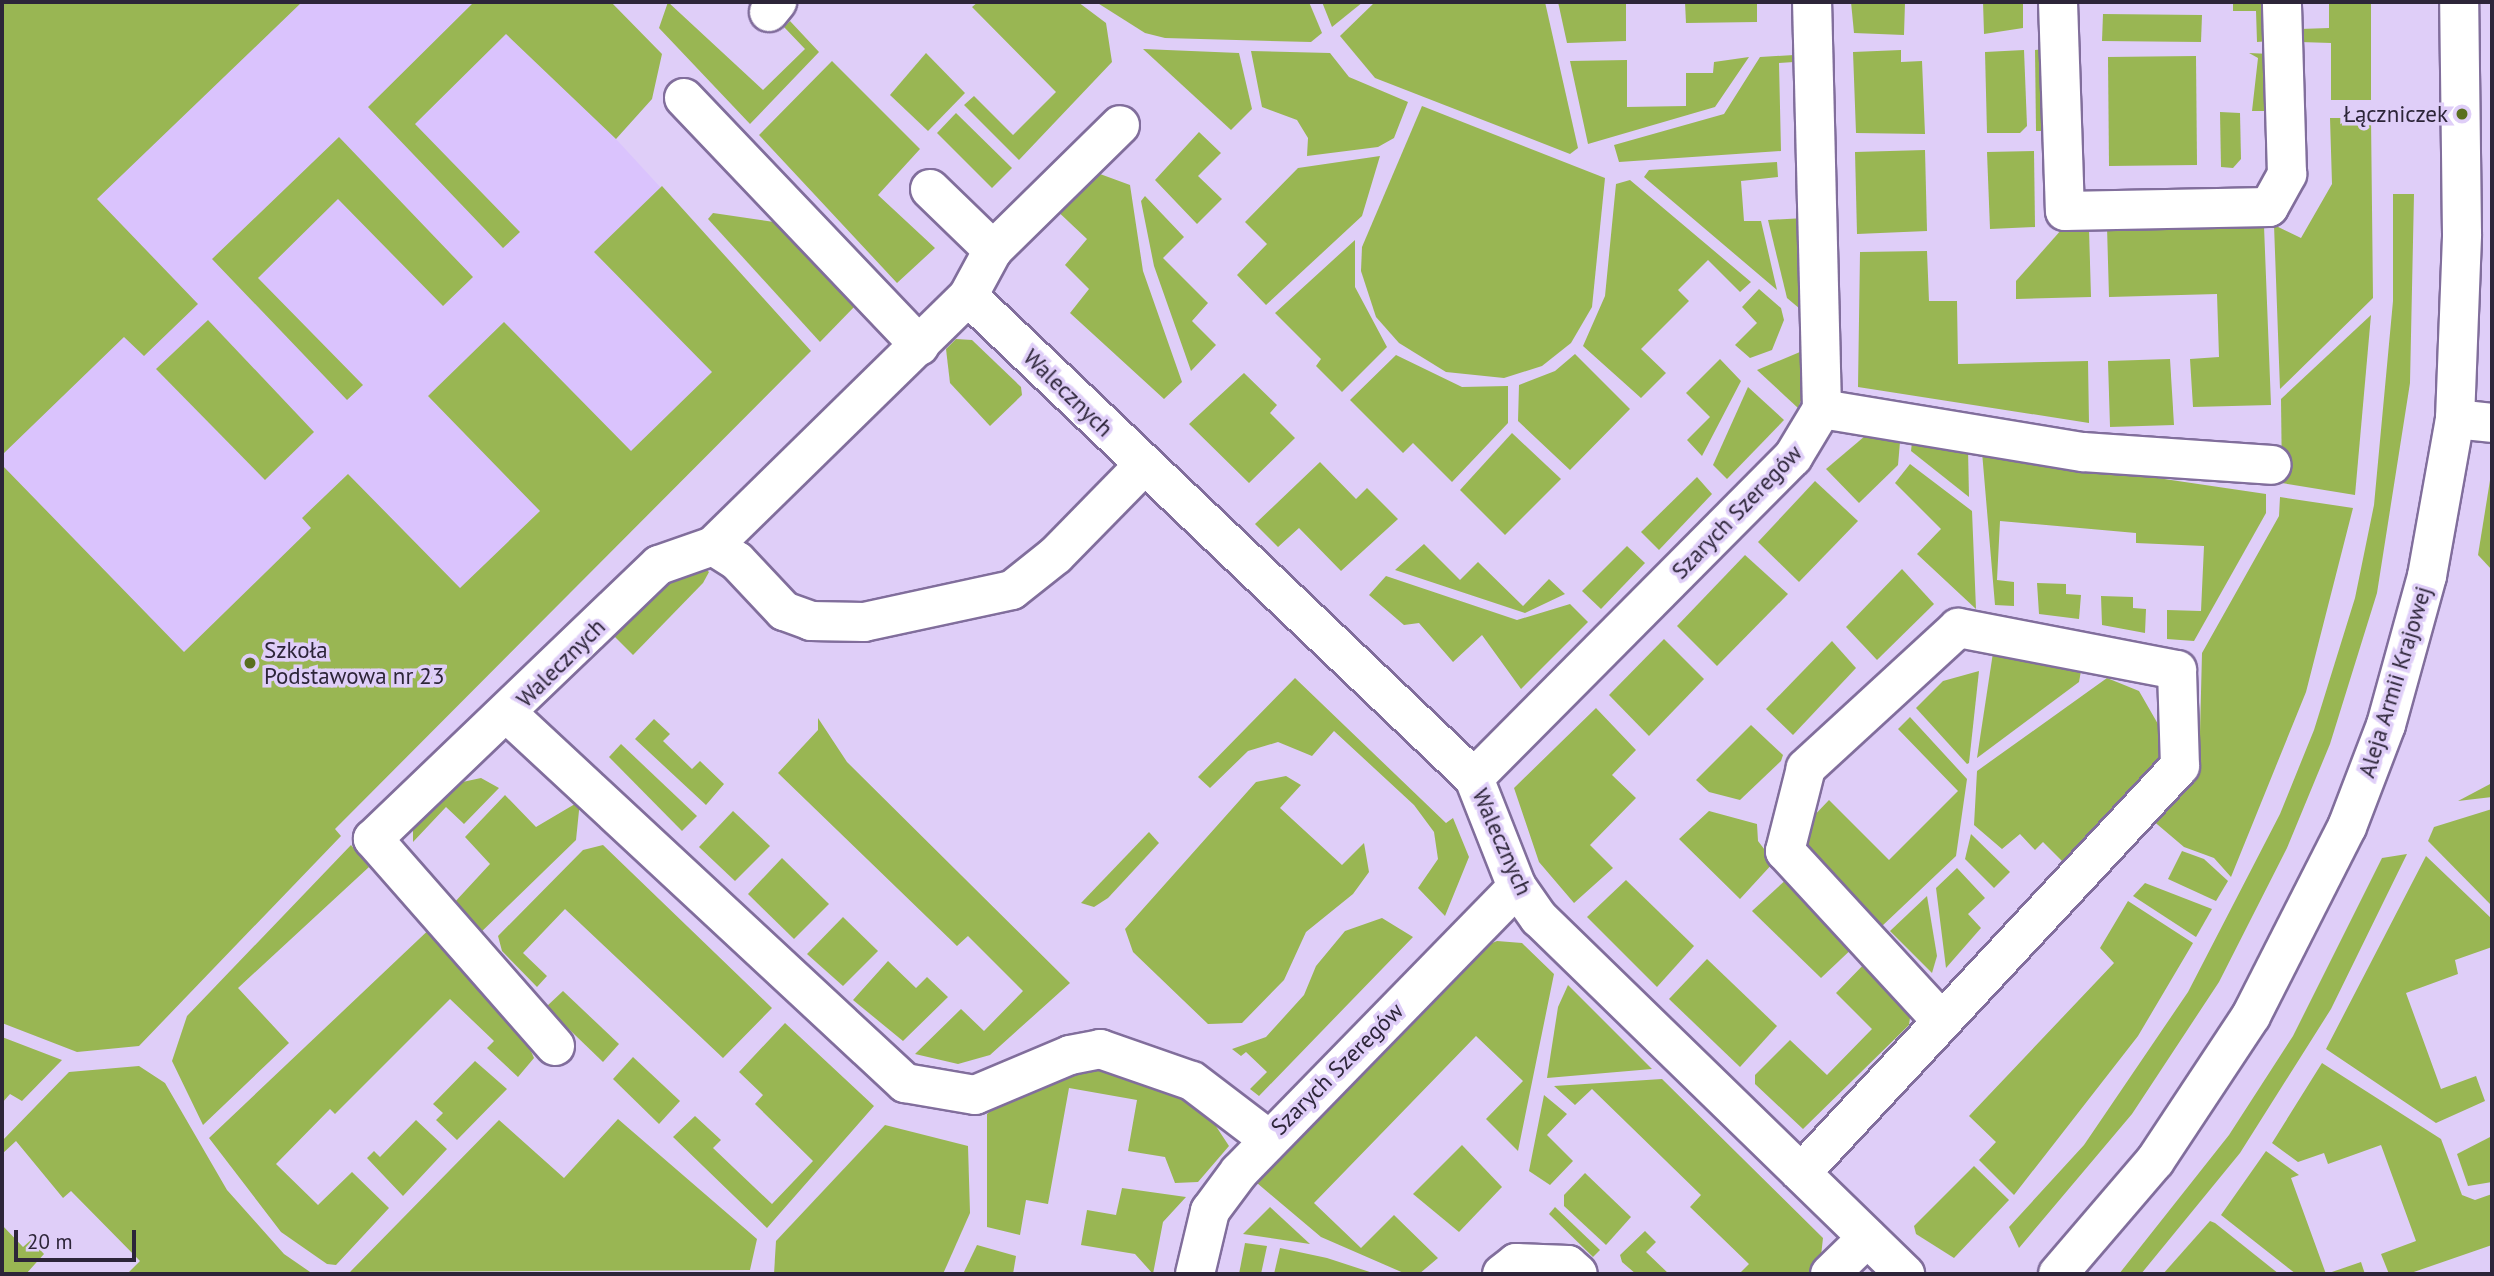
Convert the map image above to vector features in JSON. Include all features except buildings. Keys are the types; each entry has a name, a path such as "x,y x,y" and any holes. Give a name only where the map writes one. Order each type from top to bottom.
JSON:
{"street":[{"path":"1812,2 1822,409 2083,452 2272,465"},
{"path":"2058,2 2065,211 2269,206 2287,174 2282,2"},
{"name":"Aleja Armii Krajowej","path":"2058,1274 2119,1209 2184,1121 2252,1016 2347,827 2416,622 2455,419 2477,127 2459,2"},
{"path":"684,98 920,346"},
{"path":"968,296 993,250 1119,125"},
{"path":"930,189 993,250"},
{"name":"Walecznych","path":"555,1046 373,839 509,715 659,565 712,546 920,346 968,296 1474,778 1517,887 1539,918 1905,1274"},
{"name":"Szarych Szeregów","path":"1474,778 1793,457 1822,409"},
{"path":"2455,419 2492,423"},
{"path":"712,546 737,561 783,611 811,621 864,622 1012,590 1056,555 1144,465"},
{"path":"1801,1173 2180,766 2177,670 1958,628 1806,768 1785,851 1941,1020"},
{"path":"509,715 905,1083 975,1095 1100,1049 1192,1081 1268,1139"},
{"name":"Szarych Szeregów","path":"1195,1274 1210,1211 1268,1139 1517,887"},
{"path":"1830,1274 1867,1238"},
{"path":"1502,1274 1517,1263 1569,1265 1578,1274"}],"shaded area":[{"name":"Szkoła Podstawowa nr 23","path":"128,2 606,2 637,31 652,99 616,139 811,351 345,818 130,1024 2,1023 2,120"}],"green space":[{"path":"2,2 302,2 97,199 198,304 144,356 124,337 2,455"},
{"path":"474,2 611,2 662,54 652,99 616,139 506,34 415,124 520,232 503,248 368,107"},
{"path":"668,2 763,90 805,49 784,27 790,21 819,52 750,124 659,28"},
{"path":"978,2 1078,2 1106,23 1112,62 1019,160 964,105 974,96 1013,135 1056,92 972,7"},
{"path":"1096,2 1309,2 1322,33 1311,42 1165,38 1145,33"},
{"path":"1322,2 1363,2 1332,27"},
{"path":"1375,2 1545,2 1578,148 1570,154 1375,78 1340,36"},
{"path":"1558,2 1626,2 1626,41 1567,43"},
{"path":"1685,2 1757,2 1757,22 1686,23"},
{"path":"1851,2 1905,2 1904,35 1854,33"},
{"path":"1983,2 2023,2 2023,28 1984,34"},
{"path":"2233,2 2263,2 2270,41 2257,42 2256,11 2233,11"},
{"path":"2329,2 2371,2 2371,100 2331,100 2331,43 2300,42 2300,29 2329,28"},
{"path":"2103,14 2202,15 2201,42 2102,41"},
{"path":"1143,49 1239,53 1252,109 1231,130"},
{"path":"2044,49 2045,131 2036,131 2035,50"},
{"path":"1901,50 1901,62 1922,61 1925,134 1856,133 1853,52"},
{"path":"2024,50 2027,126 2020,133 1987,133 1985,52"},
{"path":"1251,51 1330,53 1349,77 1408,102 1394,138 1378,147 1307,156 1308,138 1297,120 1262,107"},
{"path":"926,53 965,93 928,131 890,95"},
{"path":"2249,53 2271,54 2271,111 2252,111 2258,58"},
{"path":"1794,55 1794,62 1779,63 1781,151 1619,162 1614,145 1724,114 1760,57"},
{"path":"2196,56 2197,165 2109,166 2108,57"},
{"path":"1749,57 1715,107 1588,144 1570,61 1627,60 1627,107 1686,106 1686,73 1713,73 1714,62"},
{"path":"832,61 920,149 878,195 935,248 897,283 759,135"},
{"path":"1422,106 1605,178 1592,307 1571,343 1542,366 1504,378 1446,372 1399,343 1376,317 1361,271 1362,247"},
{"path":"2220,112 2240,113 2241,159 2233,168 2221,167"},
{"path":"956,113 1012,168 992,188 937,133"},
{"path":"2330,118 2371,118 2373,298 2280,389 2274,225 2301,238 2332,184"},
{"path":"1199,132 1221,153 1198,176 1222,199 1197,224 1155,180"},
{"path":"339,137 473,277 443,306 338,199 258,278 363,385 347,400 212,259"},
{"path":"1925,150 1927,231 1857,234 1855,152"},
{"path":"2034,151 2035,227 1990,229 1987,152"},
{"path":"1380,156 1362,216 1266,305 1237,275 1267,244 1245,222 1298,168"},
{"path":"1777,162 1778,177 1741,181 1744,221 1761,221 1777,290 1644,177 1649,170"},
{"path":"1081,167 1130,185 1143,271 1182,382 1164,399 1070,313 1089,289 1065,265 1087,239 1052,206"},
{"path":"1630,180 1751,282 1740,292 1708,260 1678,290 1689,301 1641,349 1666,373 1641,398 1583,346 1605,296 1616,184"},
{"path":"662,186 811,351 335,829 341,836 139,1046 77,1052 2,1023 2,465 184,652 311,528 302,518 348,474 460,588 540,511 428,396 504,322 631,451 712,372 594,252"},
{"path":"2393,194 2414,194 2410,383 2377,593 2330,744 2287,848 2219,982 2132,1114 2019,1248 2009,1227 2084,1145 2188,992 2280,814 2314,730 2355,598 2374,505 2393,301"},
{"path":"1145,196 1184,237 1163,258 1208,303 1192,321 1216,345 1191,371 1154,266 1141,201"},
{"path":"713,213 781,223 856,305 820,342 708,219"},
{"path":"1805,218 1806,314 1787,298 1768,220"},
{"path":"2264,226 2271,405 2193,407 2190,359 2219,357 2217,294 2109,297 2107,227"},
{"path":"2062,229 2089,229 2091,297 2016,299 2016,281"},
{"path":"1355,240 1355,287 1387,347 1342,392 1316,366 1321,359 1275,313"},
{"path":"1927,251 1929,301 1957,301 1958,364 2088,361 2089,423 1858,387 1860,252"},
{"path":"1759,289 1781,308 1784,320 1772,350 1750,358 1735,345 1757,323 1742,307"},
{"path":"2371,315 2355,495 2282,483 2281,399"},
{"path":"208,320 314,432 265,480 156,369"},
{"path":"956,339 972,340 1021,387 1022,395 990,426 950,383 946,349"},
{"path":"1807,349 1804,393 1798,408 1757,370"},
{"path":"1575,354 1630,409 1570,470 1518,421 1519,385 1555,371"},
{"path":"1396,355 1462,387 1508,386 1508,423 1452,482 1413,443 1403,453 1350,400"},
{"path":"1720,359 1741,381 1702,456 1687,440 1710,417 1686,393"},
{"path":"2170,359 2174,425 2110,427 2108,361"},
{"path":"1244,373 1277,405 1270,413 1295,438 1249,483 1189,424"},
{"path":"1748,387 1784,420 1727,479 1713,465"},
{"path":"1512,433 1561,479 1505,535 1460,490"},
{"path":"1865,436 1900,442 1898,465 1859,503 1826,469"},
{"path":"1912,442 1968,449 1969,497 1911,451"},
{"path":"1982,452 2266,494 2266,513 2194,641 2167,639 2167,610 2201,611 2204,546 2136,543 2136,533 2000,521 1997,580 2014,582 2014,606 1995,605"},
{"path":"1320,462 1356,499 1367,488 1398,519 1341,571 1299,528 1278,547 1255,524"},
{"path":"1910,464 1972,511 1976,609 1917,554 1941,529 1895,483"},
{"path":"2492,468 2492,570 2478,555"},
{"path":"1697,477 1712,494 1659,550 1641,532"},
{"path":"1815,481 1858,521 1799,582 1758,542"},
{"path":"2280,497 2353,508 2306,692 2231,877 2214,858 2184,847 2151,819 2199,772 2202,653 2279,516"},
{"path":"1424,544 1460,580 1478,562 1523,606 1549,579 1565,594 1525,613 1395,570"},
{"path":"1627,546 1645,563 1601,609 1582,591"},
{"path":"1745,555 1788,594 1717,666 1677,626"},
{"path":"701,565 709,572 703,583 633,655 608,630 666,571"},
{"path":"1902,569 1934,604 1877,660 1846,627"},
{"path":"1386,576 1517,620 1570,604 1588,622 1521,689 1482,635 1453,662 1419,623 1404,625 1369,595"},
{"path":"2037,583 2066,584 2066,594 2081,595 2079,619 2039,614"},
{"path":"2101,596 2133,597 2133,608 2146,609 2145,633 2102,625"},
{"path":"1664,639 1704,679 1649,736 1609,695"},
{"path":"1832,641 1856,668 1793,735 1766,709"},
{"path":"1994,646 2083,660 2079,682 1977,758"},
{"path":"1979,671 1967,764 1916,708 1943,681"},
{"path":"1295,678 1446,823 1453,818 1469,857 1445,916 1418,888 1438,859 1434,832 1414,805 1334,731 1312,756 1278,742 1248,751 1210,788 1198,777"},
{"path":"2107,678 2139,691 2166,738 2159,762 2067,866 2043,842 2035,850 2020,834 2002,849 1974,825 1977,771"},
{"path":"1596,708 1636,750 1612,775 1636,798 1590,845 1613,868 1574,903 1539,862 1514,788"},
{"path":"1910,717 1967,779 1956,856 1881,927 1818,866 1804,842 1808,822 1829,800 1889,860 1958,791 1898,729"},
{"path":"818,718 847,762 1070,983 990,1055 958,1064 915,1054 961,1009 984,1031 1023,991 968,936 957,946 778,773 818,730"},
{"path":"654,719 670,734 663,741 692,769 700,761 724,784 706,805 635,739"},
{"path":"1751,725 1783,755 1781,761 1740,800 1709,792 1696,780"},
{"path":"621,744 697,816 682,831 609,757"},
{"path":"1286,776 1301,785 1280,808 1342,865 1364,843 1369,872 1353,894 1306,932 1284,980 1242,1023 1208,1024 1133,952 1125,929 1256,782"},
{"path":"481,778 499,788 464,824 446,807 413,842 413,824 458,783"},
{"path":"2492,783 2492,797 2458,801"},
{"path":"505,795 536,827 580,801 576,840 475,938 453,904 490,864 465,837"},
{"path":"2492,809 2492,906 2428,841 2434,827"},
{"path":"733,811 770,846 735,881 699,847"},
{"path":"1709,811 1757,824 1758,841 1774,862 1740,899 1679,839"},
{"path":"1149,832 1159,843 1108,898 1094,907 1081,903"},
{"path":"1971,834 2010,872 1994,888 1965,859"},
{"path":"351,845 369,867 238,988 289,1043 203,1125 172,1061 187,1016"},
{"path":"603,845 772,1008 723,1058 565,909 523,953 547,976 537,987 502,951 498,936 583,850"},
{"path":"2182,851 2204,859 2228,881 2216,901 2168,879"},
{"path":"2407,854 2331,1009 2240,1153 2141,1274 2119,1274 2229,1135 2293,1036 2382,858"},
{"path":"2426,856 2492,919 2492,947 2455,960 2458,974 2406,993 2441,1089 2476,1076 2485,1101 2436,1123 2326,1049"},
{"path":"782,858 829,904 794,939 748,894"},
{"path":"1957,868 1985,898 1968,914 1981,928 1946,968 1936,888"},
{"path":"1789,877 1858,943 1821,978 1752,911"},
{"path":"1626,880 1694,946 1657,987 1587,917"},
{"path":"2145,883 2212,909 2196,937 2133,896"},
{"path":"1927,896 1937,956 1932,973 1890,931"},
{"path":"2128,901 2193,943 2138,1036 2014,1195 1979,1160 1996,1142 1969,1116 2114,963 2100,948"},
{"path":"843,917 878,951 843,986 807,954"},
{"path":"1382,918 1413,937 1259,1096 1250,1089 1267,1072 1246,1052 1241,1056 1232,1049 1266,1037 1304,995 1316,966 1345,931"},
{"path":"437,922 520,1026 534,1058 518,1077 487,1048 494,1041 450,999 335,1114 330,1109 276,1164 318,1205 352,1172 389,1208 336,1265 327,1264 281,1232 209,1138"},
{"path":"1497,941 1522,943 1554,974 1518,1151 1486,1119 1523,1081 1476,1036 1314,1203 1361,1248 1394,1215 1438,1258 1419,1274 1406,1274 1321,1237 1257,1183 1485,946"},
{"path":"1871,957 1912,1004 1909,1025 1803,1129 1755,1084 1755,1075 1790,1040 1827,1075 1872,1029 1836,993"},
{"path":"1707,959 1777,1026 1740,1067 1669,999"},
{"path":"888,961 916,988 927,977 948,997 903,1041 853,1000"},
{"path":"1568,985 1652,1069 1547,1078 1558,1007"},
{"path":"563,991 619,1044 603,1062 546,1007"},
{"path":"785,1023 874,1106 767,1228 673,1137 695,1116 721,1140 713,1148 772,1204 813,1161 755,1104 763,1095 739,1072"},
{"path":"2,1037 62,1060 22,1101 10,1094 2,1103"},
{"path":"633,1057 680,1101 659,1124 613,1079"},
{"path":"475,1061 507,1089 457,1140 436,1120 443,1113 433,1104"},
{"path":"2322,1063 2441,1139 2462,1195 2475,1200 2492,1194 2492,1245 2408,1274 2389,1274 2381,1254 2416,1241 2381,1145 2328,1164 2324,1153 2298,1162 2272,1143"},
{"path":"139,1066 165,1083 227,1190 284,1254 313,1274 127,1274 140,1261 71,1191 63,1198 16,1141 2,1154 2,1141 69,1072"},
{"path":"1065,1069 1116,1071 1176,1090 1206,1111 1229,1146 1198,1182 1175,1183 1165,1157 1128,1151 1137,1100 1069,1088 1048,1204 1026,1200 1020,1235 987,1227 987,1114 1020,1083"},
{"path":"1662,1079 1823,1238 1821,1256 1808,1274 1739,1274 1749,1264 1690,1207 1701,1195 1592,1089 1575,1105 1554,1086"},
{"path":"1544,1095 1567,1114 1547,1135 1573,1161 1550,1185 1529,1171"},
{"path":"618,1119 757,1239 750,1270 350,1272 499,1120 564,1178"},
{"path":"416,1120 447,1149 403,1196 367,1158 374,1151 380,1157"},
{"path":"885,1125 968,1146 970,1213 943,1274 774,1274 776,1241"},
{"path":"2492,1136 2492,1182 2468,1186 2457,1154"},
{"path":"1462,1145 1502,1187 1459,1232 1413,1194"},
{"path":"2266,1151 2299,1175 2291,1178 2326,1274 2296,1274 2221,1215"},
{"path":"1974,1166 2009,1200 1954,1258 1916,1234 1914,1226"},
{"path":"1585,1173 1631,1217 1606,1245 1564,1206 1564,1195"},
{"path":"1122,1188 1186,1197 1163,1222 1153,1274 1135,1254 1081,1245 1087,1210 1116,1215"},
{"path":"1270,1207 1310,1244 1243,1234"},
{"path":"1555,1207 1600,1250 1593,1257 1549,1214"},
{"path":"2210,1221 2215,1223 2279,1274 2163,1274"},
{"path":"2,1225 23,1247 31,1240 44,1254 26,1274 2,1274"},
{"path":"1645,1231 1656,1242 1646,1252 1669,1274 1636,1274 1622,1262 1620,1255"},
{"path":"1245,1243 1267,1246 1261,1274 1239,1274"},
{"path":"977,1245 1016,1256 1013,1274 963,1274"},
{"path":"1280,1248 1327,1258 1376,1274 1274,1274"},
{"path":"2361,1262 2365,1274 2326,1274"}],"place":[{"name":"Łączniczek","path":"2462,114"},
{"name":"Szkoła Podstawowa nr 23","path":"250,663"}]}
